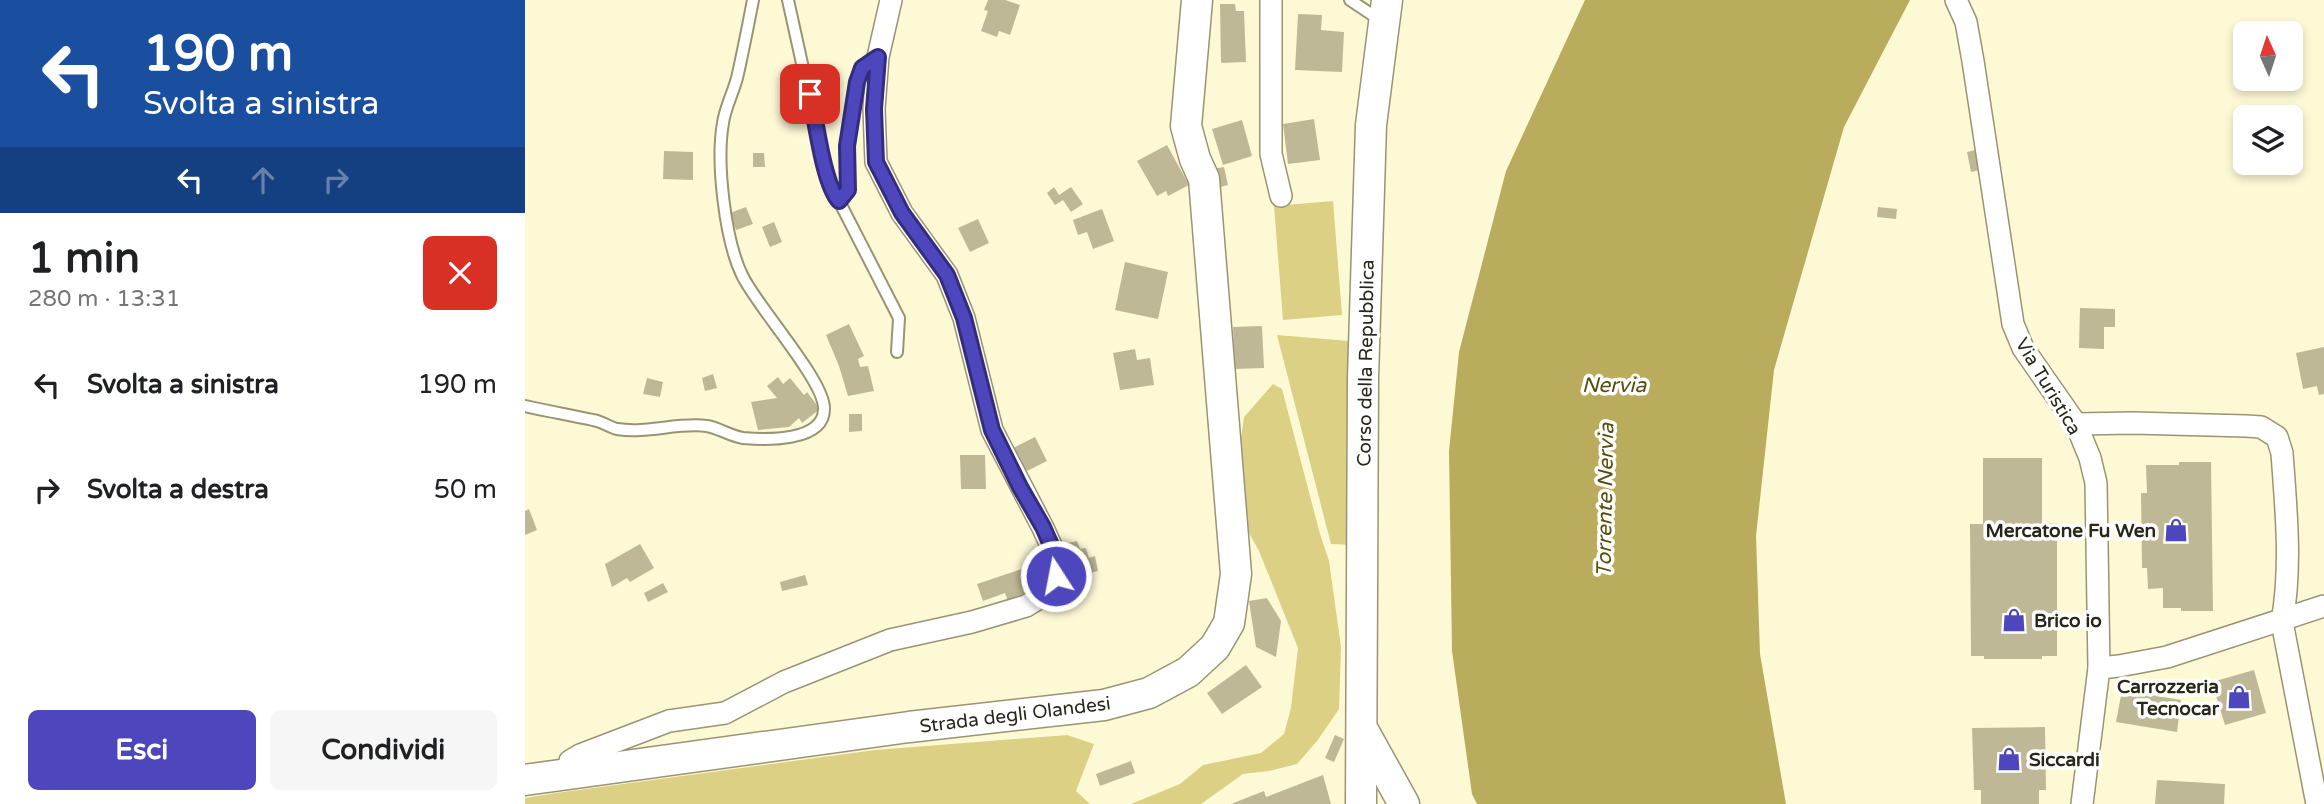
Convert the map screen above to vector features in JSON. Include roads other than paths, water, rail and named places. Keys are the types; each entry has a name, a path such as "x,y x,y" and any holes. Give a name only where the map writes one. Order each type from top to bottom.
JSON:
{"main road":[{"name":"Strada degli Olandesi","path":"525,780 909,727 1104,705 1149,692 1188,672 1215,647 1229,623 1236,574 1204,180 1186,126 1197,0"},
{"name":"Corso della Repubblica","path":"1361,804 1363,378 1369,165 1371,125 1386,12"},
{"name":"Corso della Repubblica","path":"1362,728 1404,804"}],"street":[{"path":"569,774 571,761 580,755 669,721 725,713 784,682 890,640 972,622 1026,606 1049,592 1056,576 1054,552 992,430 964,318 947,275 902,213 876,162 874,109 878,57 891,0"},
{"path":"1271,0 1271,154 1280,196"},
{"name":"Via Turistica","path":"1956,0 1966,22 2013,324 2023,348 2076,424 2096,483 2099,668 2082,804"},
{"name":"Via Turistica","path":"1966,22 1972,0"},
{"path":"2076,424 2253,426 2270,431 2277,437 2282,453 2288,555 2287,593 2282,622 2318,804"},
{"path":"2099,668 2167,657 2282,622 2324,606"}],"lane":[{"path":"525,406 593,420 617,429 709,426 740,438 789,437 808,433 823,416 825,409 821,395 811,376 761,307 742,274 727,226 723,192 723,123 737,79 753,0"},
{"path":"788,0 827,177 834,196 899,318 897,352"},
{"path":"1350,0 1386,12"},
{"path":"839,201 848,190 847,146 857,82 862,68 878,57"}],"water":[{"name":"Nervia","path":"1585,0 1910,0 1844,127 1774,370 1756,536 1760,654 1786,804 1477,804 1472,794 1452,651 1449,451 1459,352 1506,171"}],"place":[{"name":"Mercatone Fu Wen","path":"2176,530"},
{"name":"Brico io","path":"2014,620"},
{"name":"Carrozzeria Tecnocar","path":"2239,697"},
{"name":"Siccardi","path":"2009,759"}],"water label":[{"name":"Torrente Nervia","path":"1605,500"}]}
